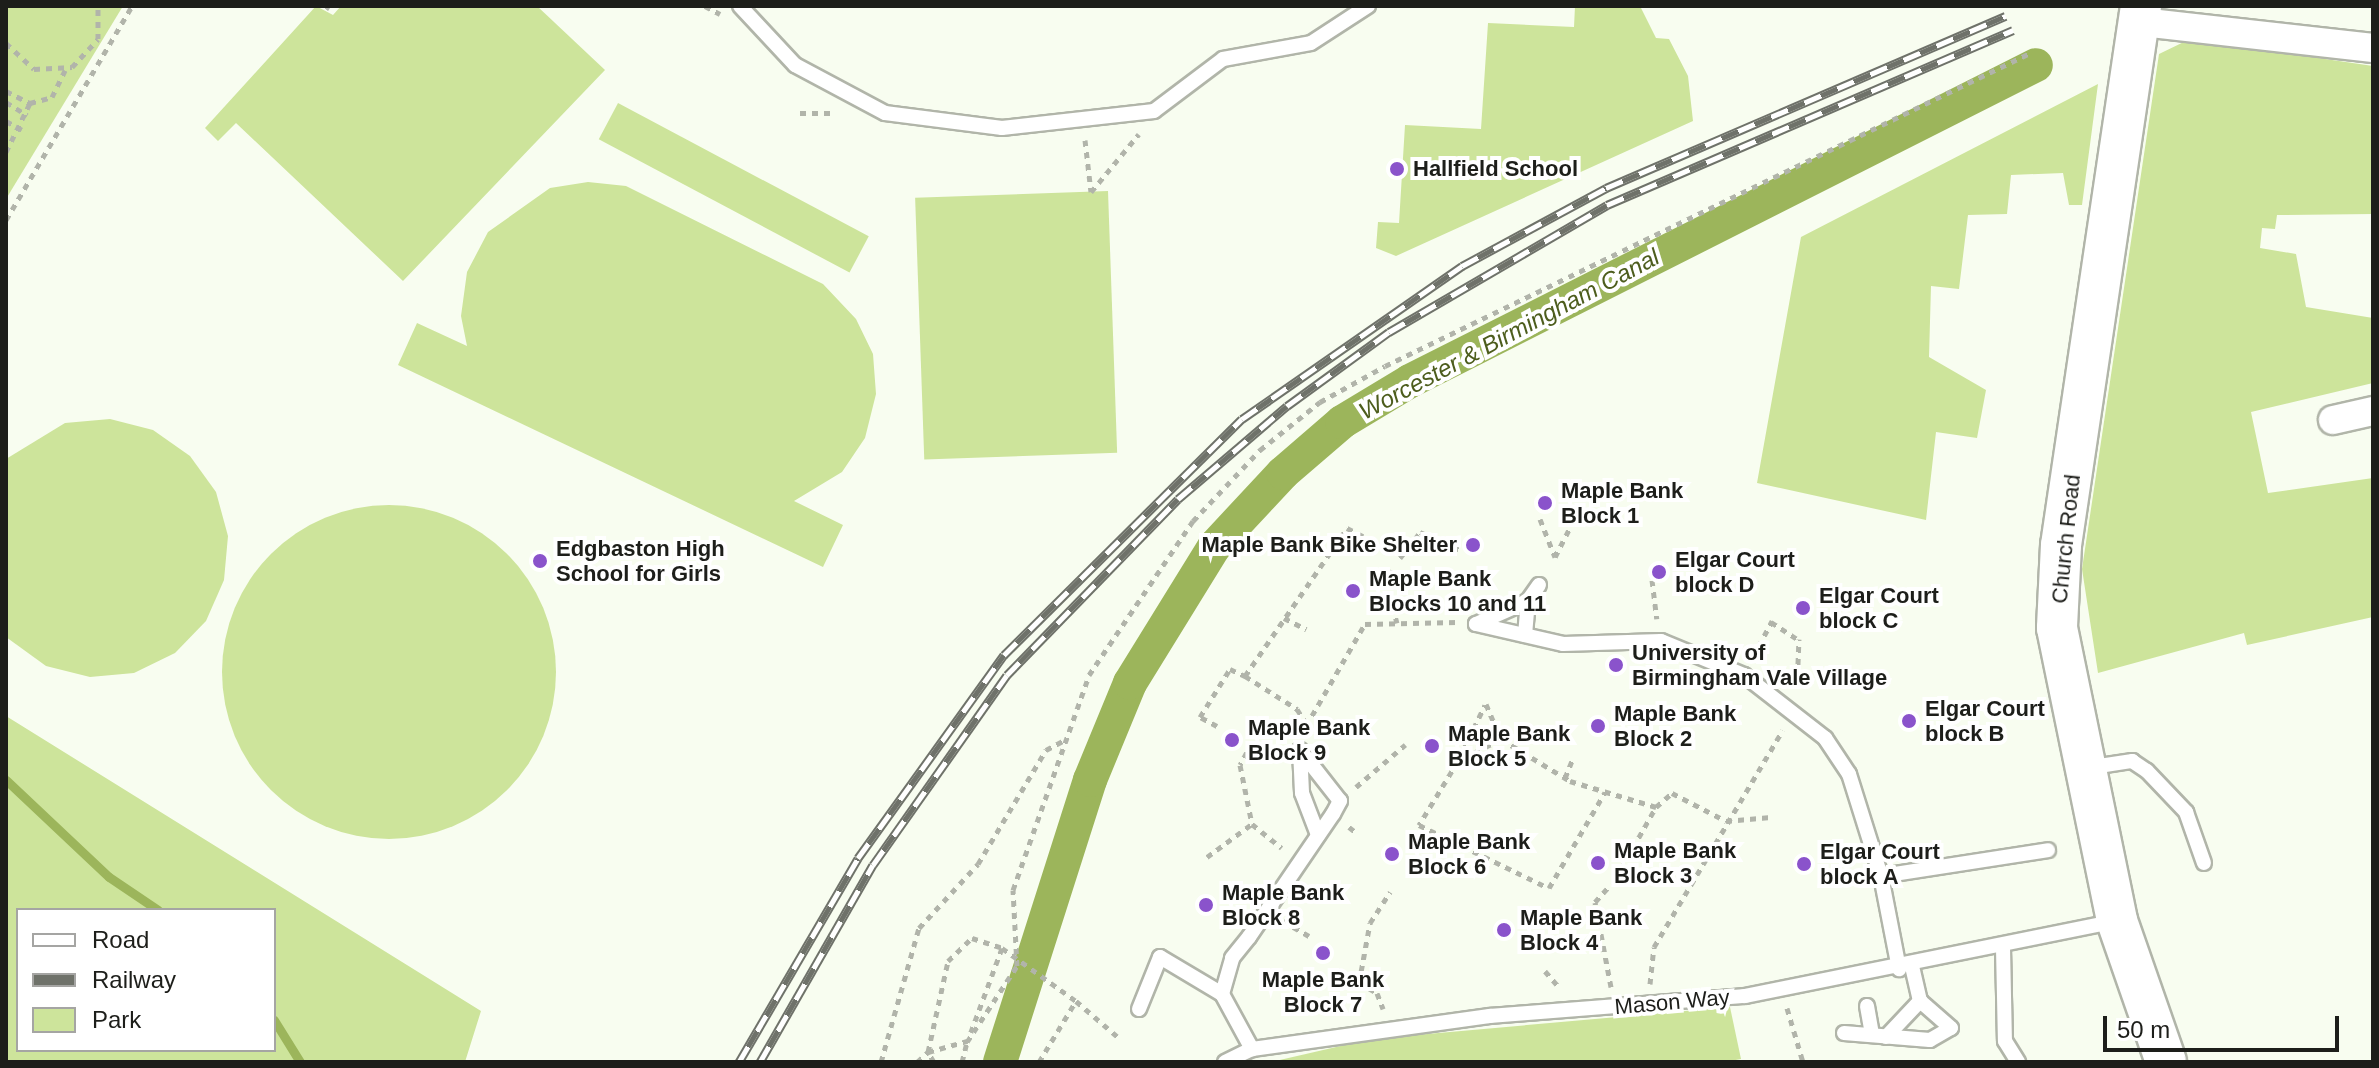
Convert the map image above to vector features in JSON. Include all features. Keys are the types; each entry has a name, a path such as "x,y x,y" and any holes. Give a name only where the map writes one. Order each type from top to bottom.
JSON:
{"main road":[{"name":"Church Road","path":"2141,14 2061,545 2057,628 2082,768 2117,921 2166,1062"}],"street":[{"path":"2141,14 2373,48"},
{"path":"2333,420 2373,411"}],"lane":[{"path":"740,6 795,65 885,113 1002,128 1154,111 1223,59 1311,43 1368,6"},
{"path":"1525,635 1528,601 1539,585"},
{"path":"1476,624 1528,601"},
{"path":"1476,624 1563,644 1661,641 1744,675 1796,711 1849,774 1881,876 1905,968 1920,1001 1951,1028 1930,1040 1844,1033"},
{"path":"1222,994 1232,958 1340,801 1300,750"},
{"path":"1300,750 1302,793 1318,835"},
{"path":"2082,768 2132,761 2147,771 2186,812 2204,863"},
{"path":"1881,876 2048,850"},
{"name":"Mason Way","path":"1225,1062 1252,1049 1390,1029 1648,1005 1781,988 1905,968 2117,921"},
{"path":"2003,948 2005,1041 2018,1062"},
{"path":"1139,1009 1160,957 1222,994 1252,1049"},
{"path":"1879,1036 1920,1001"},
{"path":"1867,1006 1879,1036"}],"path":[{"path":"6,91 30,103 52,97 65,70 93,47 98,6"},
{"path":"6,220 132,6"},
{"path":"8,47 34,69 65,70"},
{"path":"917,1062 928,1052 967,1042 1017,966 1013,890 1089,675 1124,614 1193,521 1320,402 1666,225 2030,53"},
{"path":"6,102 27,115"},
{"path":"6,152 22,130 30,103"},
{"path":"1082,119 1091,192 1154,111"},
{"path":"6,121 22,130"},
{"path":"1540,519 1555,557 1571,526"},
{"path":"1245,676 1347,528 1363,536"},
{"path":"1400,558 1420,532 1460,550"},
{"path":"1393,570 1387,583 1397,623"},
{"path":"1652,580 1661,641"},
{"path":"1284,618 1306,629"},
{"path":"1648,1005 1654,947 1726,821 1796,711 1799,639 1771,622 1744,675"},
{"path":"1300,750 1306,723 1365,624 1476,624"},
{"path":"1340,650 1347,654"},
{"path":"1217,726 1200,717 1230,669 1297,709 1306,723"},
{"path":"1605,792 1549,888 1419,825 1458,761 1486,704 1501,739 1565,778 1656,807"},
{"path":"1299,862 1252,824 1240,767 1260,731 1306,723"},
{"path":"1448,761 1458,761 1501,739"},
{"path":"881,1062 919,928 978,864 1046,750 1064,741"},
{"path":"1340,801 1405,745"},
{"path":"1565,778 1573,758"},
{"path":"1621,869 1656,807 1672,793 1726,821 1771,817"},
{"path":"1207,857 1252,824"},
{"path":"1569,852 1578,857"},
{"path":"1611,884 1595,902 1615,1007"},
{"path":"1359,983 1370,923 1390,892"},
{"path":"934,1062 928,1052 948,961 972,938 1002,948 1076,1001 1119,1038"},
{"path":"962,1062 1002,948"},
{"path":"1338,970 1377,993 1390,1029"},
{"path":"1781,988 1803,1062"},
{"path":"1039,1062 1076,1001"}],"green space":[{"path":"6,6 123,6 6,199"},
{"path":"316,6 333,15 341,6 537,6 605,70 403,281 236,123 218,141 205,128"},
{"path":"1575,6 1641,8 1656,38 1669,39 1688,76 1693,121 1396,256 1376,248 1378,222 1399,223 1405,125 1481,129 1488,23 1574,27"},
{"path":"2190,39 2373,66 2373,214 2277,215 2275,229 2262,228 2260,248 2296,254 2306,307 2373,318 2373,383 2251,412 2268,493 2373,478 2373,617 2247,645 2244,633 2098,673 2082,569 2159,54"},
{"path":"2098,84 2082,205 2069,205 2063,173 2011,175 2007,214 1968,215 1959,289 1931,286 1929,357 1986,390 1977,438 1936,432 1926,520 1757,483 1801,237"},
{"path":"618,103 869,236 850,273 599,139"},
{"path":"588,182 626,186 823,284 856,319 873,354 876,394 865,438 842,472 794,501 843,525 823,567 398,365 417,323 467,346 461,316 467,272 488,232 550,188"},
{"path":"1108,191 1117,453 924,460 915,198"},
{"path":"110,419 153,430 190,456 216,492 228,536 224,580 206,621 175,653 134,673 90,677 46,666 6,637 6,459 65,423"},
{"path":"389,505 437,512 453,518 482,533 507,554 528,579 543,608 549,624 556,672 549,720 543,736 528,765 507,790 482,811 453,826 437,832 389,839 341,832 325,826 296,811 271,790 250,765 235,736 229,720 222,672 229,624 235,608 250,579 271,554 296,533 325,518 341,512"},
{"path":"6,716 481,1011 465,1062 6,1062"},
{"path":"1730,1007 1741,1059 1725,1062 1271,1062 1371,1039"}],"waterway":[{"name":"Worcester & Birmingham Canal","path":"1000,1062 1090,780 1130,683 1214,547 1283,473 1342,422 1410,381 2036,65"},
{"path":"6,780 109,877 155,908"},
{"path":"276,1023 300,1062"}],"railway":[{"path":"739,1062 858,858 1004,655 1242,419 1462,266 1606,188 2006,16"},
{"path":"760,1062 873,865 1007,675 1178,499 1287,406 1389,332 1607,205 2013,30"}],"place":[{"name":"Hallfield School","path":"1397,169"},
{"name":"Maple Bank Block 1","path":"1545,503"},
{"name":"Maple Bank Bike Shelter","path":"1473,545"},
{"name":"Edgbaston High School for Girls","path":"540,561"},
{"name":"Elgar Court block D","path":"1659,572"},
{"name":"Maple Bank Blocks 10 and 11","path":"1353,591"},
{"name":"Elgar Court block C","path":"1803,608"},
{"name":"University of Birmingham Vale Village","path":"1616,665"},
{"name":"Elgar Court block B","path":"1909,721"},
{"name":"Maple Bank Block 2","path":"1598,726"},
{"name":"Maple Bank Block 9","path":"1232,740"},
{"name":"Maple Bank Block 5","path":"1432,746"},
{"name":"Maple Bank Block 6","path":"1392,854"},
{"name":"Maple Bank Block 3","path":"1598,863"},
{"name":"Elgar Court block A","path":"1804,864"},
{"name":"Maple Bank Block 8","path":"1206,905"},
{"name":"Maple Bank Block 4","path":"1504,930"},
{"name":"Maple Bank Block 7","path":"1323,953"}]}
